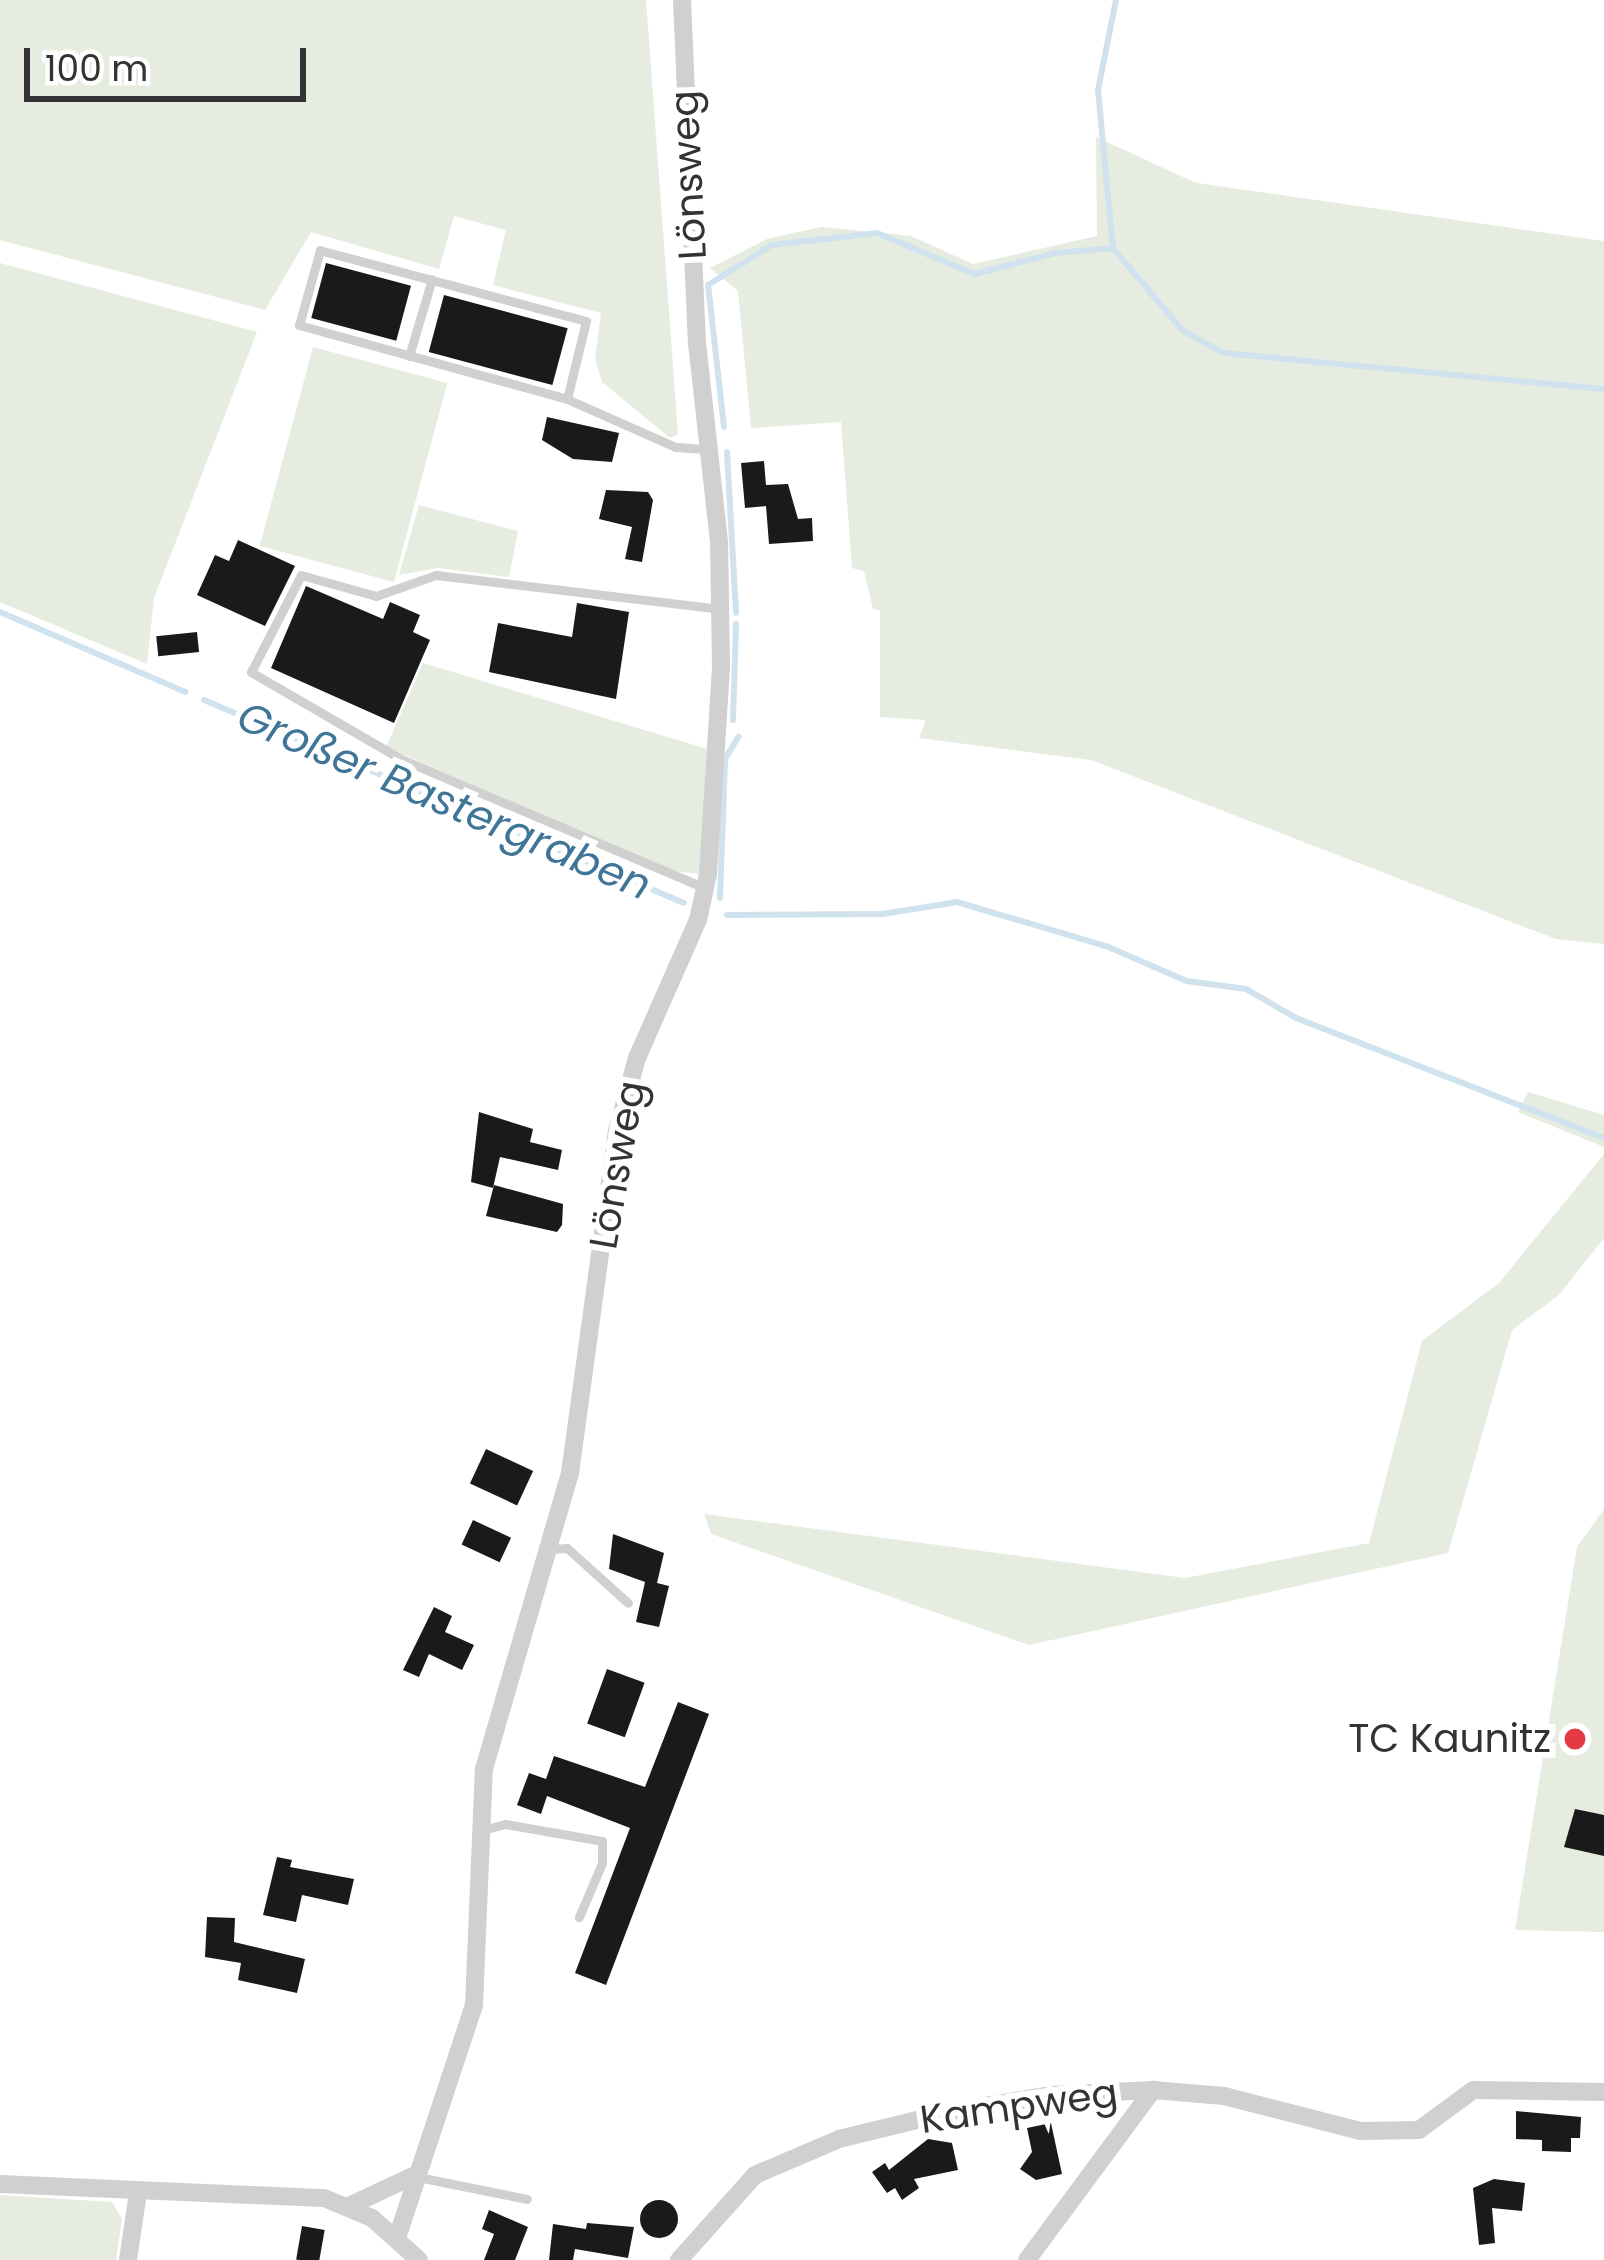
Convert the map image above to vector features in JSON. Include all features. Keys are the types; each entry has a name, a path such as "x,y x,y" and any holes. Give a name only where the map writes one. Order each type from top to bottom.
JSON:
{"street":[{"name":"Lönsweg","path":"397,2238 413,2176 452,2090 474,2005 484,1769 552,1550 579,1427 617,1131 637,1058 705,888 720,609 682,0"},
{"path":"1027,2260 1153,2090"},
{"name":"Kampweg","path":"679,2260 755,2175 792,2155 970,2109 1153,2090 1224,2096 1360,2131 1419,2130 1473,2090 1604,2092"},
{"path":"347,2207 413,2176"},
{"path":"0,2184 324,2198 397,2238 419,2260"},
{"path":"128,2260 138,2192"}],"lane":[{"path":"567,399 586,321 320,250 298,326 567,399 676,446 709,449"},
{"path":"409,356 432,279"},
{"path":"705,888 401,759 251,672 301,575 376,596 436,575 720,609"},
{"path":"552,1550 567,1548 628,1603"},
{"path":"479,1831 505,1824 602,1840 602,1863 579,1917"},
{"path":"413,2176 526,2199"}],"shaded area":[{"path":"0,0 646,0 678,434 670,438 602,382 595,359 601,313 493,285 506,230 454,216 439,269 311,232 265,310 0,240"},
{"path":"1096,137 1196,183 1604,241 1604,944 1556,939 1091,760 919,738 926,720 880,717 880,610 873,609 864,571 852,568 841,422 751,428 738,291 710,268 767,239 821,227 911,236 973,264 1097,236"},
{"path":"0,263 257,332 154,598 147,664 0,602"},
{"path":"313,347 447,383 394,582 260,546"},
{"path":"419,505 518,531 509,577 438,568 399,575"},
{"path":"423,663 707,749 700,874 670,871 386,747"},
{"path":"1528,1092 1604,1115 1604,1147 1518,1112"},
{"path":"1604,1154 1604,1238 1559,1295 1512,1330 1448,1553 1029,1645 711,1534 704,1514 1185,1578 1369,1543 1422,1341 1499,1283"},
{"name":"TC Kaunitz","path":"1604,1509 1604,1932 1515,1930 1577,1547"},
{"path":"0,2195 112,2202 122,2219 116,2260 0,2260"}],"building":[{"path":"326,263 411,286 396,341 311,318"},
{"path":"444,295 568,328 552,385 429,352"},
{"path":"547,417 619,433 612,462 573,459 542,440"},
{"path":"764,461 766,485 788,484 798,519 812,518 813,541 769,544 766,506 745,508 741,463"},
{"path":"606,490 648,492 653,500 642,562 625,559 632,527 599,519"},
{"path":"238,540 295,566 265,626 197,595 215,555 229,561"},
{"path":"306,586 383,619 390,602 420,615 413,632 430,640 394,723 271,668"},
{"path":"577,603 629,612 616,699 489,672 498,623 572,637"},
{"path":"197,632 199,652 158,656 156,636"},
{"path":"479,1112 533,1129 530,1142 562,1150 558,1170 500,1157 493,1188 471,1182"},
{"path":"494,1185 563,1204 562,1225 557,1232 486,1216"},
{"path":"486,1449 533,1471 517,1505 470,1483"},
{"path":"473,1520 511,1538 500,1562 462,1544"},
{"path":"613,1534 664,1553 657,1583 669,1586 659,1627 636,1622 645,1582 609,1569"},
{"path":"434,1607 452,1616 445,1632 474,1645 462,1670 429,1654 419,1677 403,1670"},
{"path":"607,1669 645,1683 625,1737 587,1724"},
{"path":"678,1702 709,1714 606,1985 575,1973 630,1828 547,1796 541,1814 517,1805 529,1773 546,1779 554,1756 645,1787"},
{"path":"1575,1809 1604,1815 1604,1856 1564,1847"},
{"path":"277,1857 292,1860 290,1867 354,1879 348,1905 302,1895 296,1922 263,1915"},
{"path":"207,1917 235,1918 234,1942 305,1959 297,1993 238,1980 241,1963 205,1957"},
{"path":"1516,2111 1581,2117 1580,2138 1571,2138 1571,2152 1542,2151 1542,2140 1516,2139"},
{"path":"1051,2123 1062,2174 1036,2180 1020,2169 1032,2152 1027,2128"},
{"path":"928,2139 952,2143 958,2170 914,2179 919,2188 902,2200 895,2188 887,2193 872,2172 885,2163 889,2170"},
{"path":"1494,2179 1525,2183 1522,2211 1492,2208 1495,2243 1479,2245 1473,2188"},
{"path":"659,2200 673,2205 678,2219 673,2233 659,2238 645,2233 640,2219 645,2205"},
{"path":"489,2210 528,2227 515,2260 484,2260 494,2234 482,2229"},
{"path":"587,2223 634,2227 628,2258 575,2249 573,2260 549,2260 553,2224 586,2229"},
{"path":"302,2226 325,2230 319,2260 296,2259"}],"waterway":[{"path":"1116,0 1098,90 1113,248 1182,330 1223,353 1604,389"},
{"path":"724,427 708,285 772,245 877,233 974,274 1056,253 1113,248"},
{"path":"727,452 736,613"},
{"name":"Großer Bastergraben","path":"0,612 186,692"},
{"path":"733,720 736,624"},
{"name":"Großer Bastergraben","path":"204,700 684,903"},
{"path":"720,898 725,759 738,737"},
{"name":"Großer Bastergraben","path":"727,915 883,914 957,902 1106,946 1187,981 1246,989 1296,1018 1604,1138"}],"place":[{"name":"TC Kaunitz","path":"1575,1739"}]}
